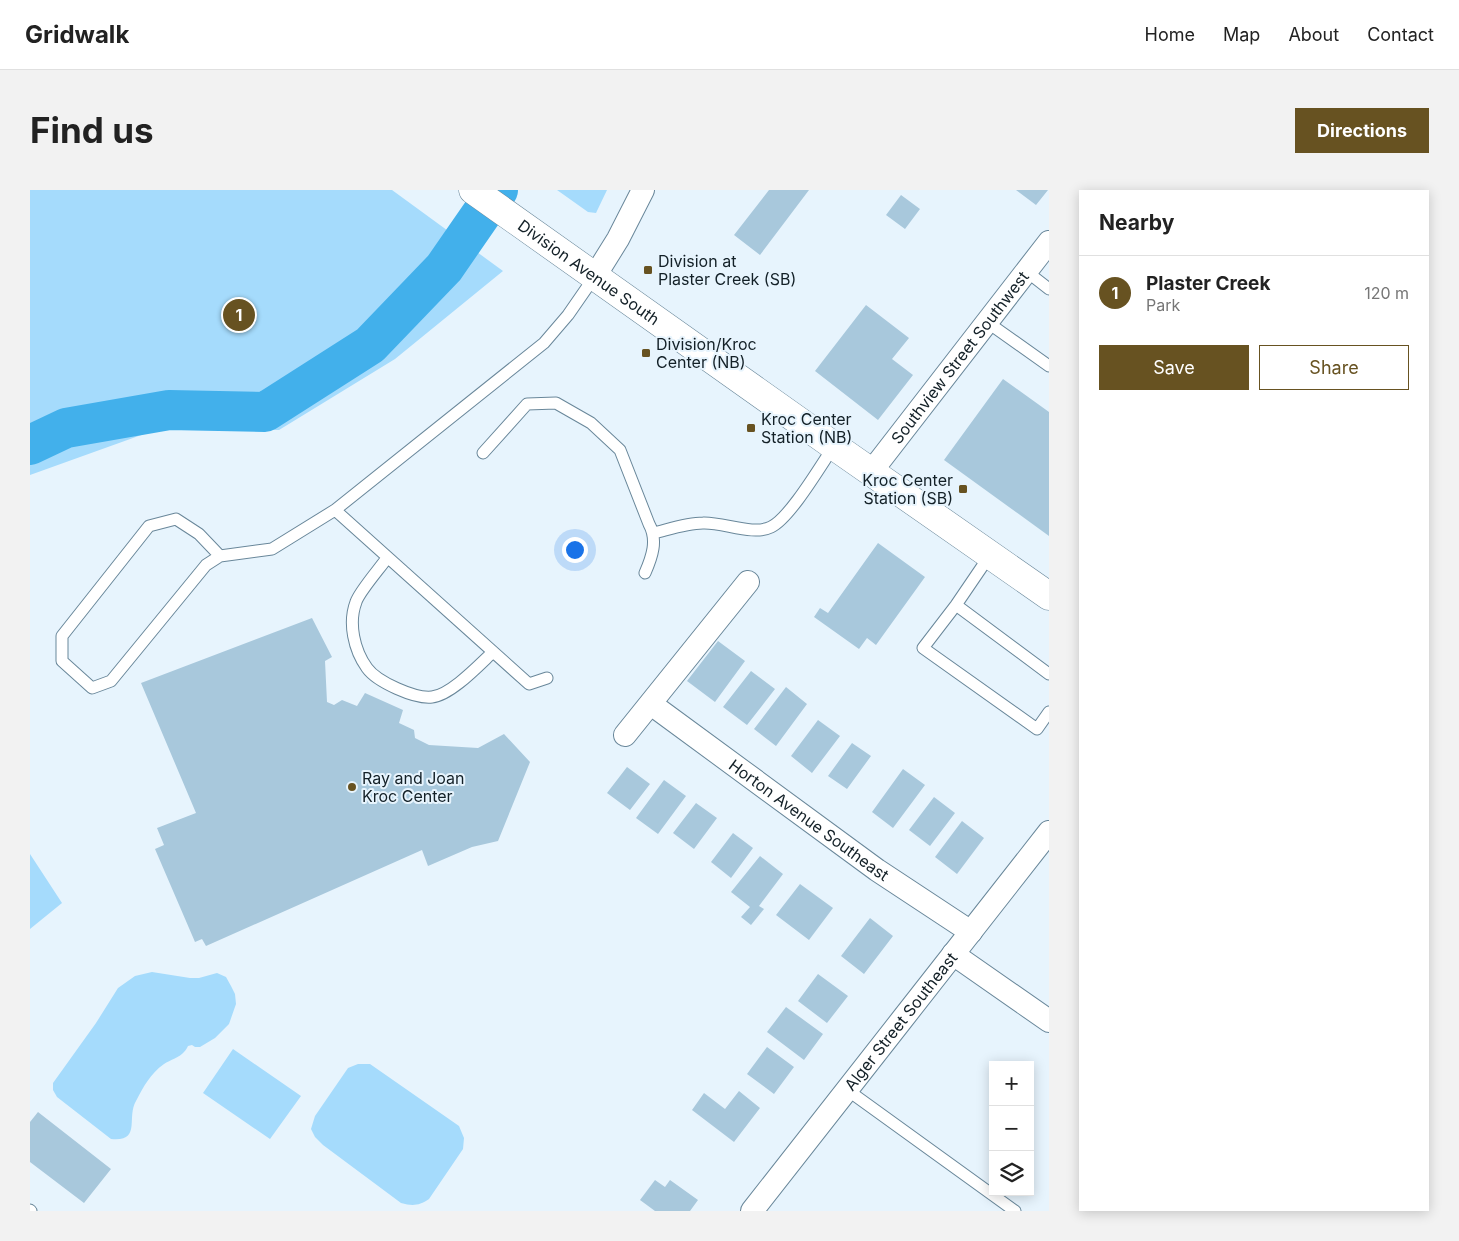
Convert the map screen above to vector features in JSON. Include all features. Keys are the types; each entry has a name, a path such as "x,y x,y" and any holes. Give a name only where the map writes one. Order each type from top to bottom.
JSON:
{"main road":[{"name":"Division Avenue South","path":"473,190 1049,596"}],"street":[{"path":"595,276 618,239 643,190"},
{"name":"Southview Street Southwest","path":"871,472 1049,242"},
{"path":"625,735 748,582"},
{"name":"Horton Avenue Southeast","path":"651,704 877,870 971,932"},
{"name":"Alger Street Southeast","path":"752,1211 1049,832"},
{"path":"953,954 1049,1022"}],"lane":[{"path":"1026,272 1049,288"},
{"path":"220,556 199,534 176,519 150,526 62,636 62,661 92,688 111,681 206,565 220,556 272,549 335,510 544,343 568,314 595,276"},
{"path":"987,322 1049,366"},
{"path":"483,453 527,404 556,403 591,423 620,450 654,533 653,550 645,573"},
{"path":"654,533 700,523 712,523 753,530 770,528 785,515 834,446"},
{"path":"335,510 529,684 547,678"},
{"path":"990,555 956,606 923,648 1037,729 1049,712"},
{"path":"387,558 356,601 352,625 357,649 368,669 390,685 409,694 432,697 453,688 493,652"},
{"path":"956,606 1049,674"},
{"path":"846,1089 1016,1211"}],"shaded area":[{"path":"30,190 392,190 503,271 395,359 279,430 158,429 30,475"},
{"path":"557,190 607,190 596,213 588,212"},
{"path":"30,854 62,903 30,929"},
{"path":"152,972 190,978 199,978 217,973 226,977 235,994 236,1004 229,1024 215,1038 200,1047 188,1046 182,1054 164,1064 151,1076 133,1108 130,1133 127,1137 121,1139 111,1139 57,1097 53,1090 53,1083 96,1023 118,988 135,976"},
{"path":"233,1049 301,1096 270,1139 203,1093"},
{"path":"358,1064 370,1064 459,1126 464,1138 463,1149 429,1199 422,1203 412,1205 401,1203 323,1145 315,1137 311,1129 315,1116 348,1068"}],"building":[{"path":"769,190 809,190 760,255 734,235"},
{"path":"1016,190 1048,190 1036,205"},
{"path":"901,195 920,209 905,229 886,215"},
{"path":"866,305 909,338 892,359 913,375 878,420 815,371"},
{"path":"1003,379 1049,412 1049,536 944,460"},
{"path":"878,543 925,577 876,645 867,638 859,649 814,617 820,608 828,613"},
{"name":"Ray and Joan Kroc Center","path":"312,618 332,657 325,661 327,702 334,705 342,700 357,706 365,693 403,710 399,723 414,730 415,738 429,745 478,748 504,734 530,762 498,841 472,847 428,866 422,850 206,946 202,939 195,942 155,849 164,845 157,828 196,813 141,683"},
{"path":"718,641 745,661 715,702 687,681"},
{"path":"751,671 775,689 747,725 723,707"},
{"path":"786,687 807,704 776,746 754,729"},
{"path":"818,720 840,736 812,773 791,756"},
{"path":"852,743 871,756 847,789 828,776"},
{"path":"627,767 650,784 630,810 607,793"},
{"path":"903,769 925,785 893,828 872,812"},
{"path":"664,780 686,796 658,834 636,818"},
{"path":"934,797 955,813 930,846 909,830"},
{"path":"696,803 717,818 694,849 673,833"},
{"path":"962,821 984,838 957,874 935,857"},
{"path":"733,833 753,848 731,878 711,862"},
{"path":"760,856 783,874 759,906 764,909 751,925 741,917 750,907 731,892"},
{"path":"800,884 833,908 809,940 776,915"},
{"path":"870,918 893,936 864,974 841,956"},
{"path":"818,974 848,996 827,1023 798,1001"},
{"path":"786,1007 823,1034 804,1060 767,1032"},
{"path":"767,1047 794,1067 774,1094 747,1074"},
{"path":"739,1091 760,1108 734,1142 692,1110 704,1093 725,1109"},
{"path":"38,1112 111,1169 84,1203 30,1162 30,1122"},
{"path":"655,1180 665,1187 670,1180 698,1200 690,1211 655,1211 640,1200"}],"waterway":[{"path":"30,445 66,428 169,410 265,412 370,345 444,268 498,190"}],"place":[{"name":"Division at Plaster Creek (SB)","path":"648,270"},
{"name":"Plaster Creek","path":"239,315"},
{"name":"Division/Kroc Center (NB)","path":"646,353"},
{"name":"Kroc Center Station (NB)","path":"751,428"},
{"name":"Kroc Center Station (SB)","path":"963,489"},
{"name":"Ray and Joan Kroc Center","path":"352,787"}]}
